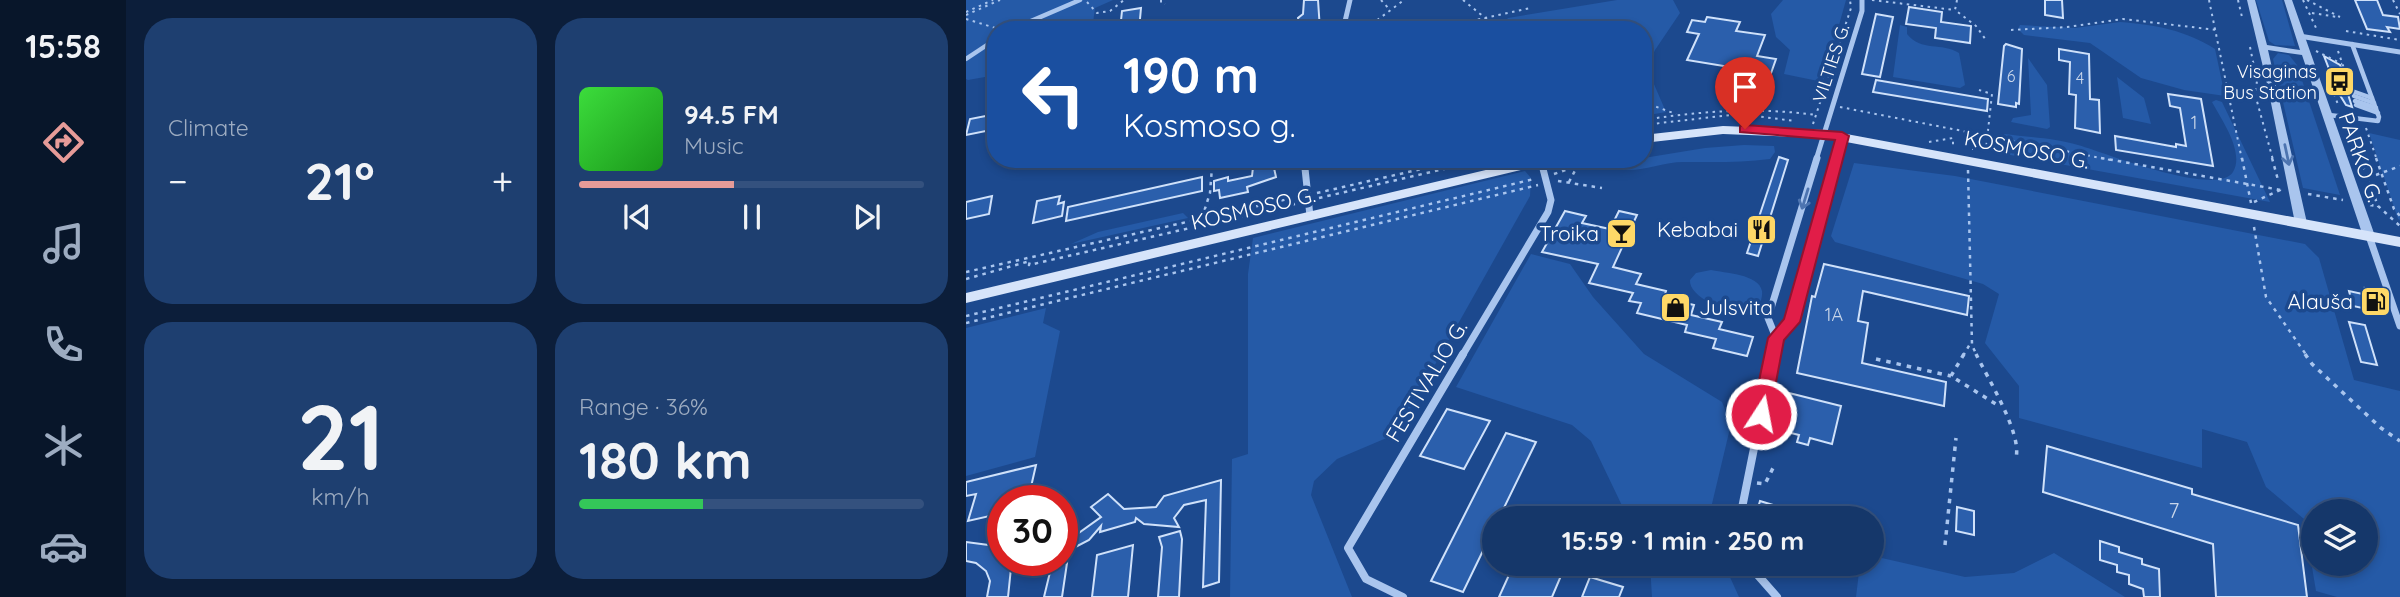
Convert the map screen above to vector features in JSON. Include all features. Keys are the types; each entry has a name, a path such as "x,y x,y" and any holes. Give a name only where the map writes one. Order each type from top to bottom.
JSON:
{"main road":[{"name":"KOSMOSO G.","path":"1652,138 1723,130 1811,132 1842,136 1973,155 2251,209 2301,223 2400,242"},
{"name":"KOSMOSO G.","path":"966,298 1511,168"}],"street":[{"path":"1026,21 1080,0"},
{"path":"1345,21 1350,0"},
{"name":"VILTIES G.","path":"1825,134 1862,11 1862,0"},
{"path":"2251,0 2301,223"},
{"name":"PARKO G.","path":"2288,0 2355,202 2400,326"},
{"path":"2300,36 2400,52"},
{"path":"966,59 987,45"},
{"path":"2263,47 2305,53"},
{"path":"1776,338 1768,318 1825,134"},
{"path":"1742,506 1776,338 1791,322 1842,136"},
{"path":"1305,168 1310,216"},
{"name":"FESTIVALIO G.","path":"1402,597 1366,579 1348,548 1548,212 1551,200 1545,168"},
{"path":"1759,576 1777,597"}],"lane":[{"path":"2326,114 2378,121 2352,44"},
{"path":"2375,106 2354,98 2375,106"}],"path":[{"path":"966,16 993,0"},
{"path":"966,16 1000,0"},
{"path":"1085,0 1097,13 1110,12 1124,0"},
{"path":"1161,0 1161,3 1166,4"},
{"path":"1381,0 1390,10"},
{"path":"1376,21 1404,0"},
{"path":"1463,0 1486,21"},
{"path":"1811,132 1851,8 1850,0"},
{"path":"1872,0 1955,10 1976,26 1986,40"},
{"path":"1955,10 1957,0"},
{"path":"2209,0 2247,183 2266,297 2312,365 2400,442"},
{"path":"2238,0 2244,23"},
{"path":"2307,0 2340,17 2311,13"},
{"path":"2393,0 2400,13"},
{"path":"2395,5 2400,5"},
{"path":"1469,21 1530,8"},
{"path":"966,16 987,24"},
{"path":"2011,30 2067,27 2123,19 2217,30"},
{"path":"2346,31 2400,40"},
{"path":"2334,41 2350,82 2348,83"},
{"path":"2249,46 2257,81 2255,94 2280,190"},
{"path":"2316,51 2344,65"},
{"path":"1979,90 1992,94 1986,149 1973,146 1967,175 1972,341 2018,449 2016,458"},
{"path":"2337,102 2345,104"},
{"path":"1652,105 1677,114"},
{"path":"1832,106 1988,137 2378,206"},
{"path":"1652,118 1677,114 1753,110 1816,115"},
{"path":"2363,120 2394,209 2400,216"},
{"path":"1953,138 1953,145 1973,155 1989,152"},
{"path":"2368,178 2400,166"},
{"path":"1202,219 1210,193 1212,168"},
{"path":"966,279 1030,261 1029,265 1429,168"},
{"path":"966,272 1446,168"},
{"path":"1565,168 1555,173 1555,180 1602,188"},
{"path":"1569,183 1575,168"},
{"path":"966,316 1546,179"},
{"path":"966,323 1546,179"},
{"path":"2251,209 2280,190"},
{"path":"1951,376 1972,341"},
{"path":"1876,359 1951,376 2002,408"},
{"path":"1945,545 1956,438"},
{"path":"1747,482 1765,484 1773,468"}],"shaded area":[{"path":"966,0 1113,0 1095,8 1093,21 987,21 987,77 966,79"},
{"path":"1617,0 1673,0 1680,13 1652,57 1652,21 1505,21 1508,18"},
{"path":"1783,0 1846,0 1823,82 1784,74 1790,50 1776,37 1771,14"},
{"path":"2256,0 2282,0 2295,46 2275,45 2269,41"},
{"path":"2120,22 2170,30 2193,37 2215,49 2225,96 2184,90 2141,78 2090,43 2024,35 2018,29 2020,25 2075,28"},
{"path":"1900,25 1907,27 1907,34 1919,43 1959,53 1965,85 1960,88 1893,77"},
{"path":"2278,53 2289,55 2297,65 2340,195 2303,188 2273,59"},
{"path":"2028,58 2047,85 2050,127 2047,129 2011,122 2013,118 2031,115"},
{"path":"2117,77 2144,98 2151,124 2123,118"},
{"path":"1652,80 1666,112 1652,114"},
{"path":"2212,102 2222,102 2270,202 1994,152 2004,134 2041,138 2078,145 2184,177 2223,179 2233,172 2236,155 2230,136"},
{"path":"2369,133 2400,140 2400,220 2398,219"},
{"path":"1774,146 1775,152 1770,159 1674,163 1652,167 1652,157 1705,148"},
{"path":"1854,163 1955,176 2305,244 2319,258 2354,380 2400,391 2400,597 2337,597 2316,591 2314,576 2378,576 2378,499 2301,499 2301,516 2266,487 2247,442 2202,429 2202,468 2019,418 2019,386 1985,343 1999,294 1983,284 1835,242 1831,236"},
{"path":"1616,168 1644,168 1629,170"},
{"path":"1525,171 1531,178 1530,196 1396,434 1337,459 1314,481 1311,495 1352,597 1230,597 1232,459 1248,454 1248,274 1253,238"},
{"path":"1183,213 1188,218 1071,244 1098,232"},
{"path":"1531,254 1570,264 1593,297 1644,354 1722,402 1731,424 1711,506 1622,506 1591,441 1572,425 1456,387"},
{"path":"1711,270 1732,273 1755,281 1762,291 1757,313 1728,311 1697,294 1690,280 1696,273"},
{"path":"1046,308 1043,323 1060,331 1035,457 966,476 966,328"},
{"path":"2054,553 2125,597 1856,597 1859,576 1884,576 1884,559 1965,577 2014,573"},
{"path":"1651,576 1729,576 1739,597 1652,597"}],"building":[{"path":"1304,0 1318,0 1319,21 1298,21 1303,14"},
{"path":"2045,0 2062,0 2063,18 2045,15"},
{"path":"2355,0 2377,0 2383,15 2398,17 2400,29 2387,27 2390,32 2367,29"},
{"path":"1909,7 1942,12 1941,22 1971,26 1970,43 1935,38 1936,28 1906,24"},
{"path":"1141,8 1140,21 1121,21 1122,11"},
{"path":"1876,14 1893,17 1880,77 1862,74"},
{"path":"1707,17 1740,22 1736,31 1765,35 1757,56 1776,59 1770,76 1756,74 1752,85 1730,81 1736,68 1687,60 1699,34 1687,32 1692,20 1705,22"},
{"path":"2006,44 2022,49 2019,104 2016,103 2016,107 1998,104"},
{"path":"2059,49 2089,54 2090,99 2099,100 2100,133 2075,128 2076,95 2069,94 2070,62 2059,60"},
{"path":"2324,56 2340,65 2350,87 2347,91 2352,107 2346,105 2338,92"},
{"path":"1876,80 1988,99 1987,111 1873,92"},
{"path":"2168,94 2201,99 2213,166 2116,150 2115,136 2176,147 2176,144 2186,146 2180,108 2170,106"},
{"path":"987,116 987,131 966,135 970,119"},
{"path":"1779,157 1788,160 1758,256 1747,253"},
{"path":"1253,168 1274,168 1276,177 1247,187 1248,192 1220,198 1219,190 1214,191 1214,181 1228,177 1228,181 1252,176"},
{"path":"1202,177 1202,191 1066,221 1068,207"},
{"path":"992,196 989,214 966,219 966,202"},
{"path":"1060,196 1058,204 1064,202 1062,216 1033,223 1037,201"},
{"path":"1565,211 1586,216 1582,223 1610,229 1619,211 1637,215 1613,267 1641,274 1636,284 1666,291 1664,298 1694,305 1691,315 1722,322 1719,329 1753,337 1747,356 1713,348 1716,339 1685,332 1687,325 1637,313 1641,303 1629,301 1633,293 1589,283 1598,264 1542,252"},
{"path":"1824,264 1969,296 1967,315 1863,291 1858,321 1868,323 1862,363 1946,382 1944,406 1797,373 1812,296 1815,297"},
{"path":"2365,288 2378,290 2385,313 2353,306 2349,291 2367,295"},
{"path":"2349,322 2365,325 2377,365 2361,362"},
{"path":"1789,393 1841,406 1832,444 1810,438 1808,445 1797,442 1799,435 1779,430"},
{"path":"1447,409 1490,421 1464,469 1420,456"},
{"path":"1506,433 1536,442 1505,506 1482,506 1482,553 1463,592 1431,581"},
{"path":"2047,446 2192,489 2192,494 2298,525 2301,576 2304,576 2307,597 2216,597 2213,544 2043,492"},
{"path":"1036,465 1031,485 987,485 987,517 968,521 976,494 966,496 966,482"},
{"path":"1221,480 1219,582 1203,587 1206,500 1184,505 1174,518 1179,527 1144,524 1136,518 1135,522 1100,532 1101,526 1089,540 1078,546 1078,534 1101,517 1091,507 1108,494 1124,509 1156,507 1164,496"},
{"path":"1760,501 1776,506 1759,506"},
{"path":"1957,507 1974,511 1974,535 1956,531"},
{"path":"1180,531 1182,539 1179,597 1158,597 1162,547 1159,537"},
{"path":"2100,541 2119,547 2119,552 2142,559 2142,564 2159,569 2160,597 2144,597 2143,589 2129,584 2129,575 2117,572 2117,565 2100,560"},
{"path":"966,542 987,545 987,574 976,563 966,561"},
{"path":"1133,545 1128,597 1092,597 1097,555"},
{"path":"988,576 1010,576 1008,597 987,597 990,581"},
{"path":"1049,576 1065,576 1062,597 1044,597"},
{"path":"1509,576 1561,576 1552,597 1499,597"},
{"path":"1590,577 1623,587 1619,597 1582,597"}],"place":[{"name":"Visaginas Bus Station","path":"2340,81"},
{"name":"Kebabai","path":"1761,229"},
{"name":"Troika","path":"1622,233"},
{"name":"Alauša","path":"2376,301"},
{"name":"Julsvita","path":"1676,307"}],"route":[{"path":"1745,129 1842,136 1791,322 1776,338 1761,414"}]}
